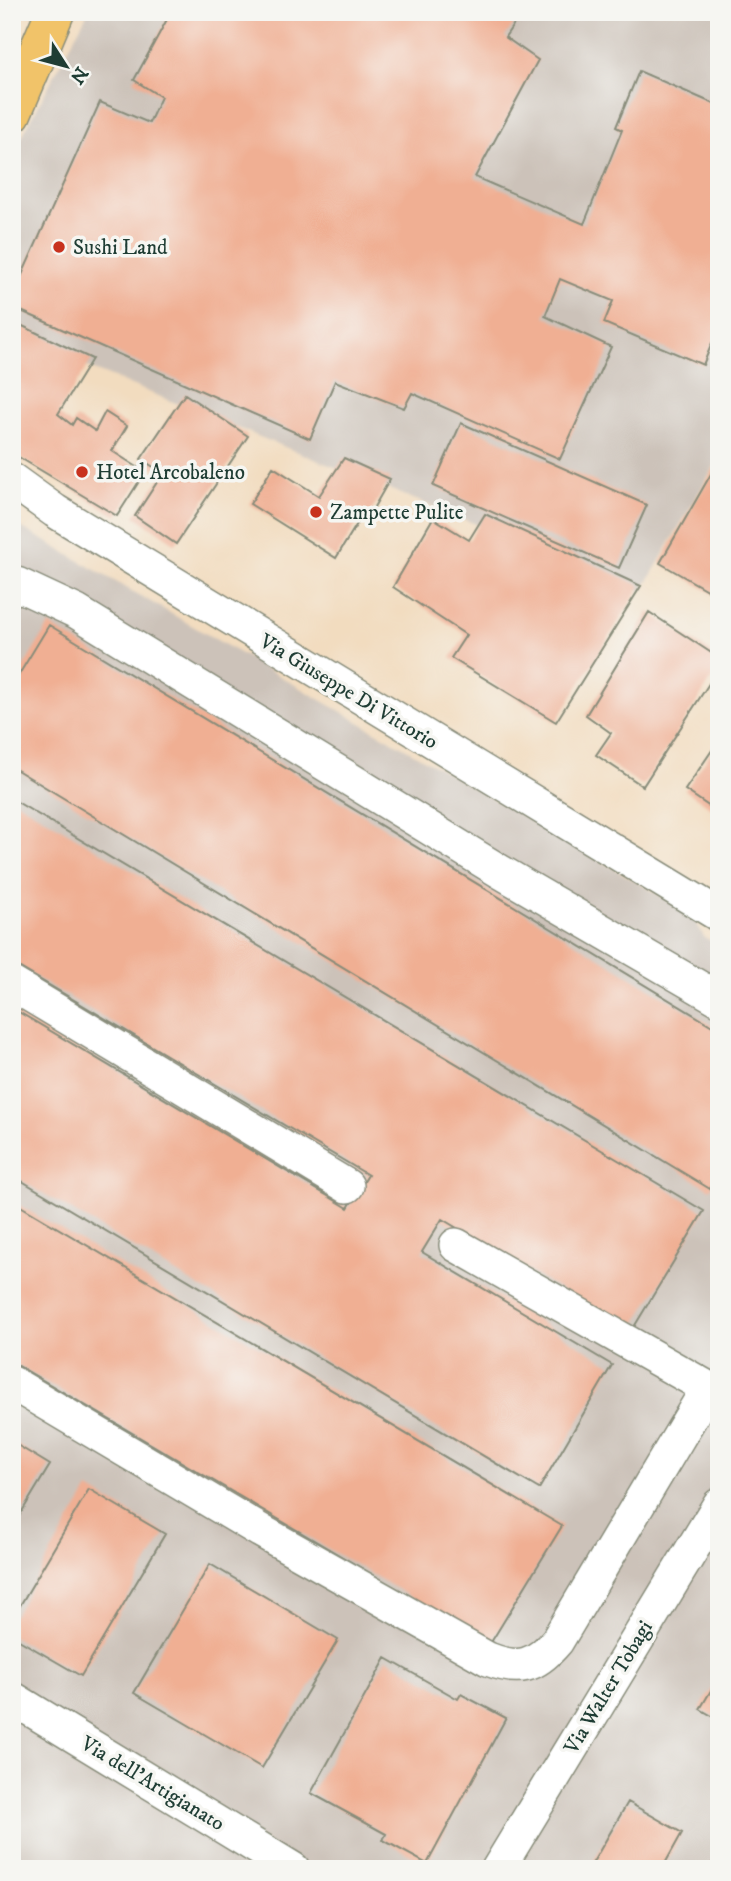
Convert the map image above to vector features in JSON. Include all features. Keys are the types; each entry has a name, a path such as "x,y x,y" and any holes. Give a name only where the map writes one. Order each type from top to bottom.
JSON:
{"main road":[{"path":"12,55 38,12"},
{"path":"12,113 55,12"}],"street":[{"name":"Via Giuseppe Di Vittorio","path":"16,485 611,853 675,887 719,915"},
{"path":"12,589 17,584 77,612 501,872 719,999"},
{"name":"Via Giuseppe Di Vittorio","path":"675,887 719,890"},
{"path":"12,984 347,1186"},
{"path":"12,1383 261,1531 488,1659 513,1667 534,1661 557,1641 714,1380 456,1245"},
{"name":"Via Walter Tobagi","path":"498,1869 719,1505"},
{"name":"Via dell'Artigianato","path":"12,1698 293,1869"}],"shaded area":[{"path":"88,12 719,12 719,458 642,591 12,337 12,155"},
{"path":"12,522 651,890 692,915 704,937 719,945 719,1869 12,1869"}],"building":[{"path":"171,12 522,12 505,37 538,60 475,177 584,224 622,130 616,127 639,71 719,106 719,346 712,343 703,365 604,323 613,301 560,279 545,316 611,347 560,459 412,393 404,408 335,381 310,439 12,307 12,297 100,102 149,123 161,97 134,80"},
{"path":"12,321 92,359 58,414 72,425 76,418 95,431 105,412 127,426 112,451 145,472 117,516 12,453"},
{"path":"185,394 248,436 176,544 135,516 163,473 141,459"},
{"path":"461,423 647,505 619,568 433,486"},
{"name":"Zampette Pulite","path":"344,458 390,479 366,521 360,519 336,558 250,504 273,467 319,496"},
{"path":"719,460 719,597 660,563"},
{"path":"485,514 641,586 556,722 451,658 466,635 393,587 433,518 469,540"},
{"path":"649,612 719,658 719,668 643,786 596,755 611,733 586,715"},
{"path":"49,625 719,1030 719,1175 710,1189 12,767 12,686"},
{"path":"719,740 719,813 685,790"},
{"path":"12,799 704,1211 631,1332 442,1219 422,1252 612,1365 539,1489 12,1175 12,1008 348,1208 368,1175 12,963"},
{"path":"12,1201 562,1526 490,1644 12,1362"},
{"path":"12,1442 50,1465 12,1528"},
{"path":"89,1489 165,1534 81,1676 12,1636 12,1619"},
{"path":"210,1564 338,1640 262,1768 134,1693"},
{"path":"386,1658 458,1699 461,1694 506,1718 427,1864 383,1840 386,1834 311,1793"},
{"path":"719,1677 719,1720 700,1709"},
{"path":"628,1802 682,1833 662,1869 589,1869"},
{"path":"719,1851 719,1869 709,1869"}],"place":[{"name":"Sushi Land","path":"59,247"},
{"name":"Hotel Arcobaleno","path":"82,472"},
{"name":"Zampette Pulite","path":"316,512"}]}
